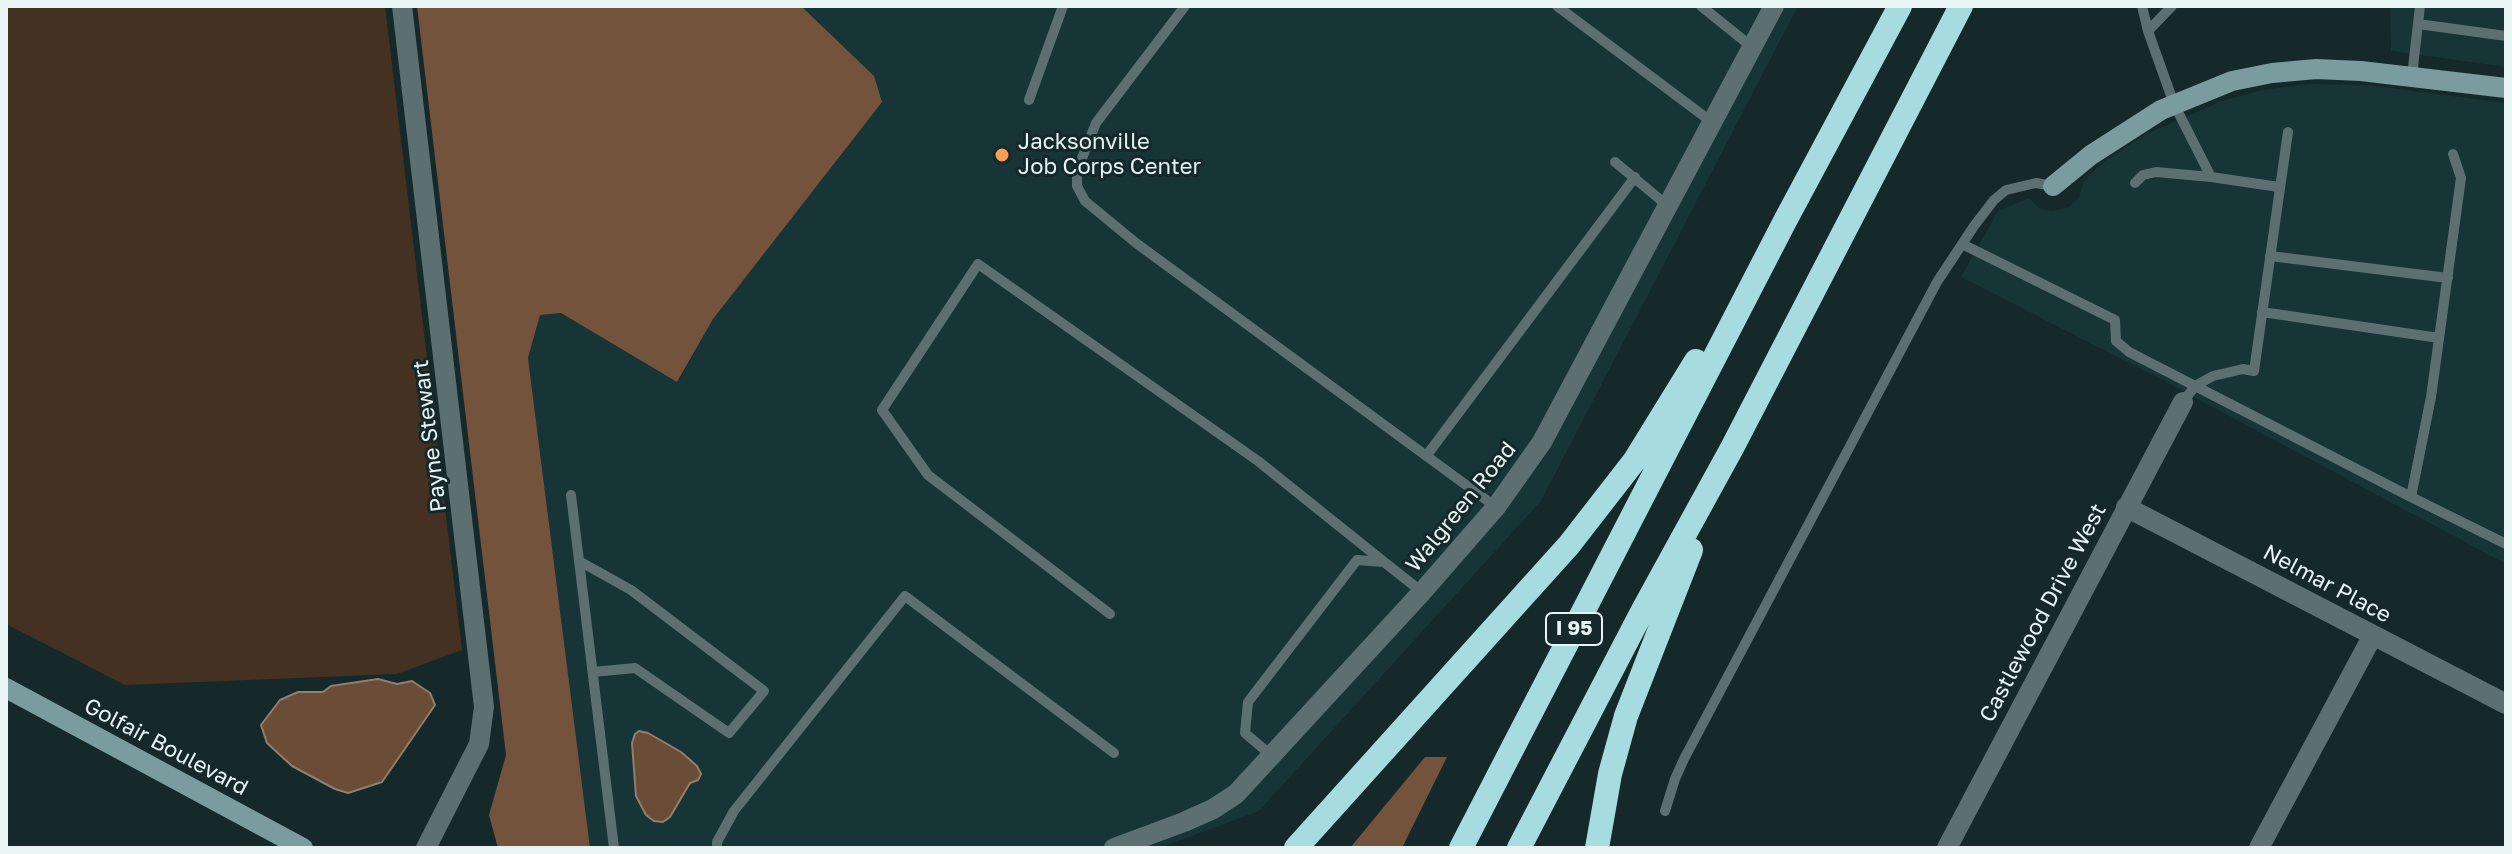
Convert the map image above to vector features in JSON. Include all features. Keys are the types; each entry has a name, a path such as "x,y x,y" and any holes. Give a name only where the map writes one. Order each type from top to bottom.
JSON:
{"highway":[{"name":"I 95","path":"1461,848 1785,221 1900,6"},
{"name":"I 95","path":"1519,848 1643,610 1732,448 1961,6"},
{"path":"1296,848 1569,545 1604,501 1635,460 1785,221"},
{"path":"1597,848 1610,774 1640,674 1732,448"}],"street":[{"name":"Payne Stewart","path":"402,6 484,707 479,744 426,848"},
{"name":"Walgreen Road","path":"1114,848 1213,809 1236,794 1273,757 1496,507 1542,442 1774,6"},
{"path":"2053,186 2091,155 2174,104 2232,81 2316,69 2412,76 2506,88"},
{"name":"Castlewood Drive West","path":"1947,848 2126,507 2189,394"},
{"name":"Nelmar Place","path":"2126,507 2506,704"},
{"path":"2259,848 2373,635"},
{"name":"Golfair Boulevard","path":"6,688 303,848"}],"lane":[{"path":"1029,100 1063,6"},
{"path":"1185,6 1096,123 1077,171 1077,186 1085,201 1136,243 1496,507"},
{"path":"1557,6 1713,123"},
{"path":"2142,6 2174,104 2211,177"},
{"path":"2148,31 2172,6"},
{"path":"2412,76 2420,6"},
{"path":"1705,7 1752,47"},
{"path":"2418,24 2506,36"},
{"path":"2189,394 2213,376 2243,369 2254,371 2288,132"},
{"path":"2411,497 2431,397 2461,178 2453,154"},
{"path":"1615,162 1668,206"},
{"path":"2135,183 2143,175 2156,172 2279,187"},
{"path":"1427,455 1635,177"},
{"path":"1665,811 1684,759 1911,328 1962,244 1994,200 2006,190 2036,183 2053,186"},
{"path":"1962,244 2115,320 2116,341 2189,394 2506,544"},
{"path":"2270,256 2448,278"},
{"path":"1110,614 928,475 882,410 978,264 1258,461 1422,592"},
{"path":"2262,312 2439,338"},
{"path":"571,495 614,848"},
{"path":"1273,757 1245,733 1248,702 1357,560 1384,562"},
{"path":"579,561 631,590 764,691 729,733 635,668 593,672"},
{"path":"717,848 717,842 734,811 905,596 1114,753"}],"shaded area":[{"path":"6,6 385,6 462,650 397,674 125,685 6,624"},
{"path":"417,6 801,6 874,76 882,102 713,319 677,382 561,313 540,315 528,358 590,848 498,848 489,815 506,755"},
{"path":"801,6 1798,6 1541,501 1259,811 1160,848 590,848 528,358 540,315 561,313 678,382 713,319 874,76"},
{"path":"2390,6 2506,6 2506,67 2391,51"},
{"path":"2310,84 2368,85 2506,103 2506,564 2164,381 1961,277 1998,211 2029,198 2040,209 2053,211 2069,207 2079,197 2084,181 2103,162 2148,133 2222,101 2262,90"},
{"path":"378,679 397,684 412,681 430,693 435,705 382,782 348,793 335,789 292,766 267,743 261,725 280,700 298,692 323,692 331,686"},
{"path":"639,731 681,752 697,766 701,774 698,780 690,783 670,817 663,822 654,821 646,815 636,796 632,743"},
{"path":"1425,757 1447,757 1402,848 1350,848"}],"place":[{"name":"Jacksonville Job Corps Center","path":"1002,155"}]}
